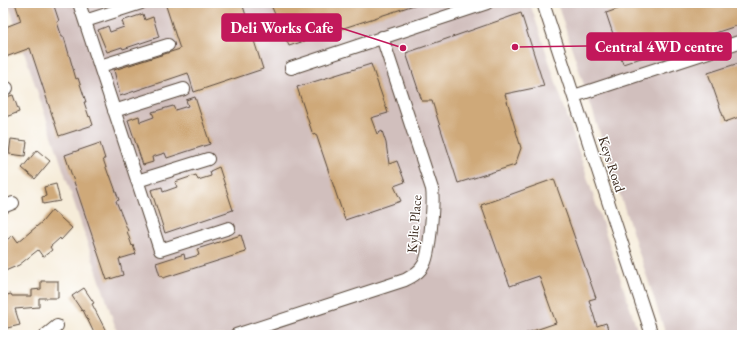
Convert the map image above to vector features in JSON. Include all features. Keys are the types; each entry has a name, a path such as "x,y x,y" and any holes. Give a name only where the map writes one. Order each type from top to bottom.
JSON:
{"street":[{"path":"79,3 160,250 229,228"},
{"path":"85,21 141,3"},
{"path":"291,68 487,3"},
{"name":"Keys Road","path":"543,3 652,335"},
{"name":"Kylie Place","path":"236,335 405,280 414,276 425,264 432,210 432,189 382,37"},
{"path":"574,96 742,41"},
{"path":"100,66 168,45"},
{"path":"114,111 184,89"},
{"path":"137,181 208,159"},
{"path":"46,335 57,326"}],"shaded area":[{"path":"8,3 530,3 639,335 118,335"},
{"path":"557,3 742,3 742,335 666,335"}],"building":[{"path":"15,3 53,3 59,21 57,22 62,37 64,37 76,79 78,78 86,102 84,102 93,125 59,136 30,48 3,58 3,28 21,21"},
{"path":"165,3 242,3 263,69 194,92 188,73 120,96 114,70 180,49"},
{"path":"270,3 417,3 417,4 289,46"},
{"path":"635,3 742,3 742,24 623,64 606,13"},
{"path":"521,13 544,86 505,94 521,148 515,165 458,183 432,101 422,101 406,53"},
{"path":"143,14 145,20 153,17 159,37 123,49 122,47 107,52 98,30 108,26 110,32 124,27 122,21"},
{"path":"742,62 742,116 725,122 708,73"},
{"path":"371,64 388,113 371,118 377,134 382,131 386,143 389,164 397,161 405,182 394,186 401,201 345,220 316,134 313,135 297,87"},
{"path":"13,95 19,112 3,118 3,98"},
{"path":"195,97 210,144 167,158 165,153 152,157 153,162 143,165 128,120 139,116 140,122 154,117 152,112 173,106 175,110 188,106 186,100"},
{"path":"11,139 27,141 25,156 9,154"},
{"path":"100,143 105,159 103,159 119,200 116,201 136,254 119,259 123,275 107,280 65,155"},
{"path":"37,150 50,161 35,179 22,168"},
{"path":"219,167 233,210 165,233 151,190 162,187 163,192 177,187 175,182 196,175 198,180 211,176 210,171"},
{"path":"554,179 596,298 589,300 597,326 606,323 610,335 524,335 556,323 539,276 510,286 481,205"},
{"path":"56,184 60,201 43,204 42,197 46,196 44,187"},
{"path":"52,210 72,228 61,240 60,238 50,247 52,250 43,257 38,250 19,265 3,272 3,243 13,235 18,242 42,222"},
{"path":"241,235 246,252 163,278 160,276 156,263 184,254 185,259 199,255 197,249"},
{"path":"41,281 58,281 58,298 39,298 39,307 15,309 20,325 3,329 3,296 11,294 12,296 32,296 32,290 41,289"},
{"path":"84,288 94,303 92,304 108,335 95,335 83,310 82,311 72,296"}],"place":[{"name":"Central 4WD centre","path":"515,47"},
{"name":"Deli Works Cafe","path":"403,48"}]}
